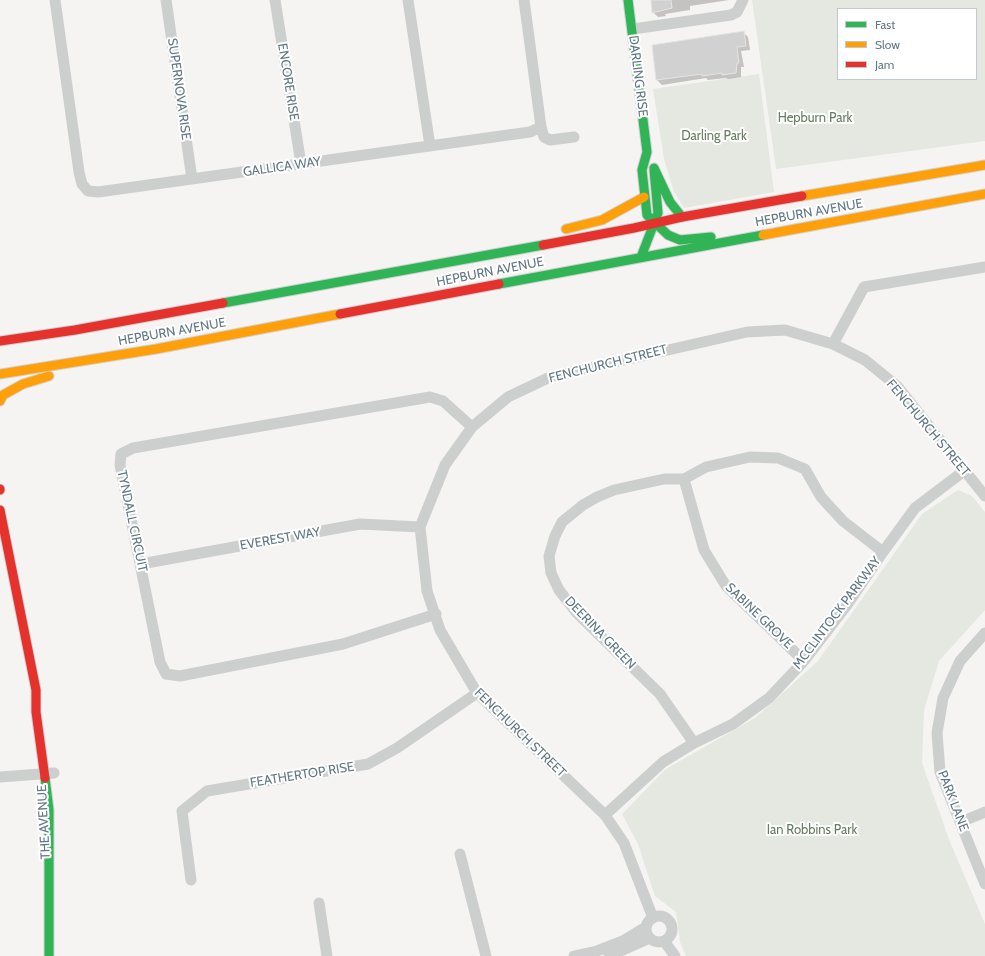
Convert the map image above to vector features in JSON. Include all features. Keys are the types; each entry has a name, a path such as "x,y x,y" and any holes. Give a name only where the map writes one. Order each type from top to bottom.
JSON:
{"main road":[{"name":"DARLING RISE","path":"628,0 633,29 647,152 642,170 644,197 647,215 655,224 668,235 680,240 695,240 800,221 824,219 834,223"},
{"name":"HEPBURN AVENUE","path":"4,340 91,327 472,256 655,224 682,217 985,165"},
{"name":"DARLING RISE","path":"641,256 655,224 658,213 654,168"},
{"path":"654,168 670,202 682,217"},
{"name":"HEPBURN AVENUE","path":"0,374 156,349 641,256 834,223 985,194"},
{"path":"559,231 602,220 644,197"},
{"path":"472,256 493,246 530,238"},
{"path":"0,347 4,340"},
{"path":"121,364 144,358 156,349"},
{"path":"0,401 3,395 23,384 50,376 64,374"},
{"name":"THE AVENUE","path":"0,510 36,690 45,709 49,773 49,956"},
{"name":"THE AVENUE","path":"49,773 58,814 59,852"}],"street":[{"name":"GALLICA WAY","path":"55,0 82,184 88,191 98,192 530,132 541,127"},
{"name":"SUPERNOVA RISE","path":"166,0 192,179"},
{"name":"ENCORE RISE","path":"275,0 301,164"},
{"path":"408,0 430,146"},
{"path":"524,0 541,127 544,137 550,140 574,137"},
{"path":"633,29 731,16 737,12 743,0"},
{"name":"DARLING RISE","path":"647,152 654,168"},
{"path":"833,344 864,288 985,267"},
{"name":"FENCHURCH STREET","path":"653,918 624,843 605,815 477,693 440,630 436,614 427,592 420,527 445,466 472,426 508,397 550,377 747,332 785,330 833,344 865,360 897,386 985,496"},
{"name":"TYNDALL CIRCUIT","path":"436,614 343,644 180,676 166,674 160,662 120,465 121,454 133,448 430,397 442,401 472,426"},
{"path":"684,479 706,467 750,457 778,458 805,469 821,497 843,521 883,552"},
{"name":"MCCLINTOCK PARKWAY","path":"605,815 663,762 694,743 733,724 769,698 804,661 847,605 915,508 964,471"},
{"name":"DEERINA GREEN","path":"684,479 664,479 614,490 597,497 562,522 555,536 549,556 551,573 559,590 577,613 660,694 694,743"},
{"name":"SABINE GROVE","path":"684,479 704,550 726,586 804,661"},
{"name":"EVEREST WAY","path":"141,564 360,524 420,527"},
{"name":"PARK LANE","path":"985,633 960,661 943,698 937,734 940,772 985,884"},
{"name":"FEATHERTOP RISE","path":"191,880 182,811 207,791 368,764 397,748 477,693"},
{"path":"0,777 49,773"},
{"path":"961,822 985,812"},
{"path":"460,854 486,956"},
{"path":"319,903 327,956"},
{"path":"609,956 648,933 653,918 665,918 670,923 672,931 664,941"},
{"path":"648,933 655,941 664,941"},
{"path":"574,956 597,951 648,933"},
{"path":"664,941 675,956"}],"green space":[{"name":"Hepburn Park","path":"752,0 985,0 985,141 776,169"},
{"name":"Darling Park","path":"759,74 774,192 684,208 674,192 664,159 653,89"},
{"name":"Ian Robbins Park","path":"958,490 972,496 985,512 985,610 939,661 924,710 922,763 950,842 985,924 985,956 686,956 680,942 676,912 655,896 638,844 622,814 666,769 755,718 818,661 922,514"}],"building":[{"path":"651,0 671,0 672,8 652,13"},
{"path":"744,31 746,46 737,47 739,63 737,63 736,73 722,75 722,73 702,76 702,74 656,80 652,45"}],"traffic: fast":[{"path":"628,0 647,152 642,170 647,215 668,235 680,240 711,237"},
{"path":"654,168 670,202 682,217"},
{"path":"641,257 658,213 654,170"},
{"path":"499,284 763,235"},
{"path":"223,303 543,245"},
{"path":"45,778 49,810 49,956"}],"traffic: slow":[{"path":"802,196 985,165"},
{"path":"763,235 985,194"},
{"path":"566,229 602,220 644,197"},
{"path":"0,374 156,349 340,314"},
{"path":"0,401 3,395 23,384 49,376"}],"traffic: jam":[{"path":"543,245 634,228 682,217 802,196"},
{"path":"340,314 499,284"},
{"path":"0,341 75,330 223,303"},
{"path":"0,510 36,690 36,712 45,778"}]}
